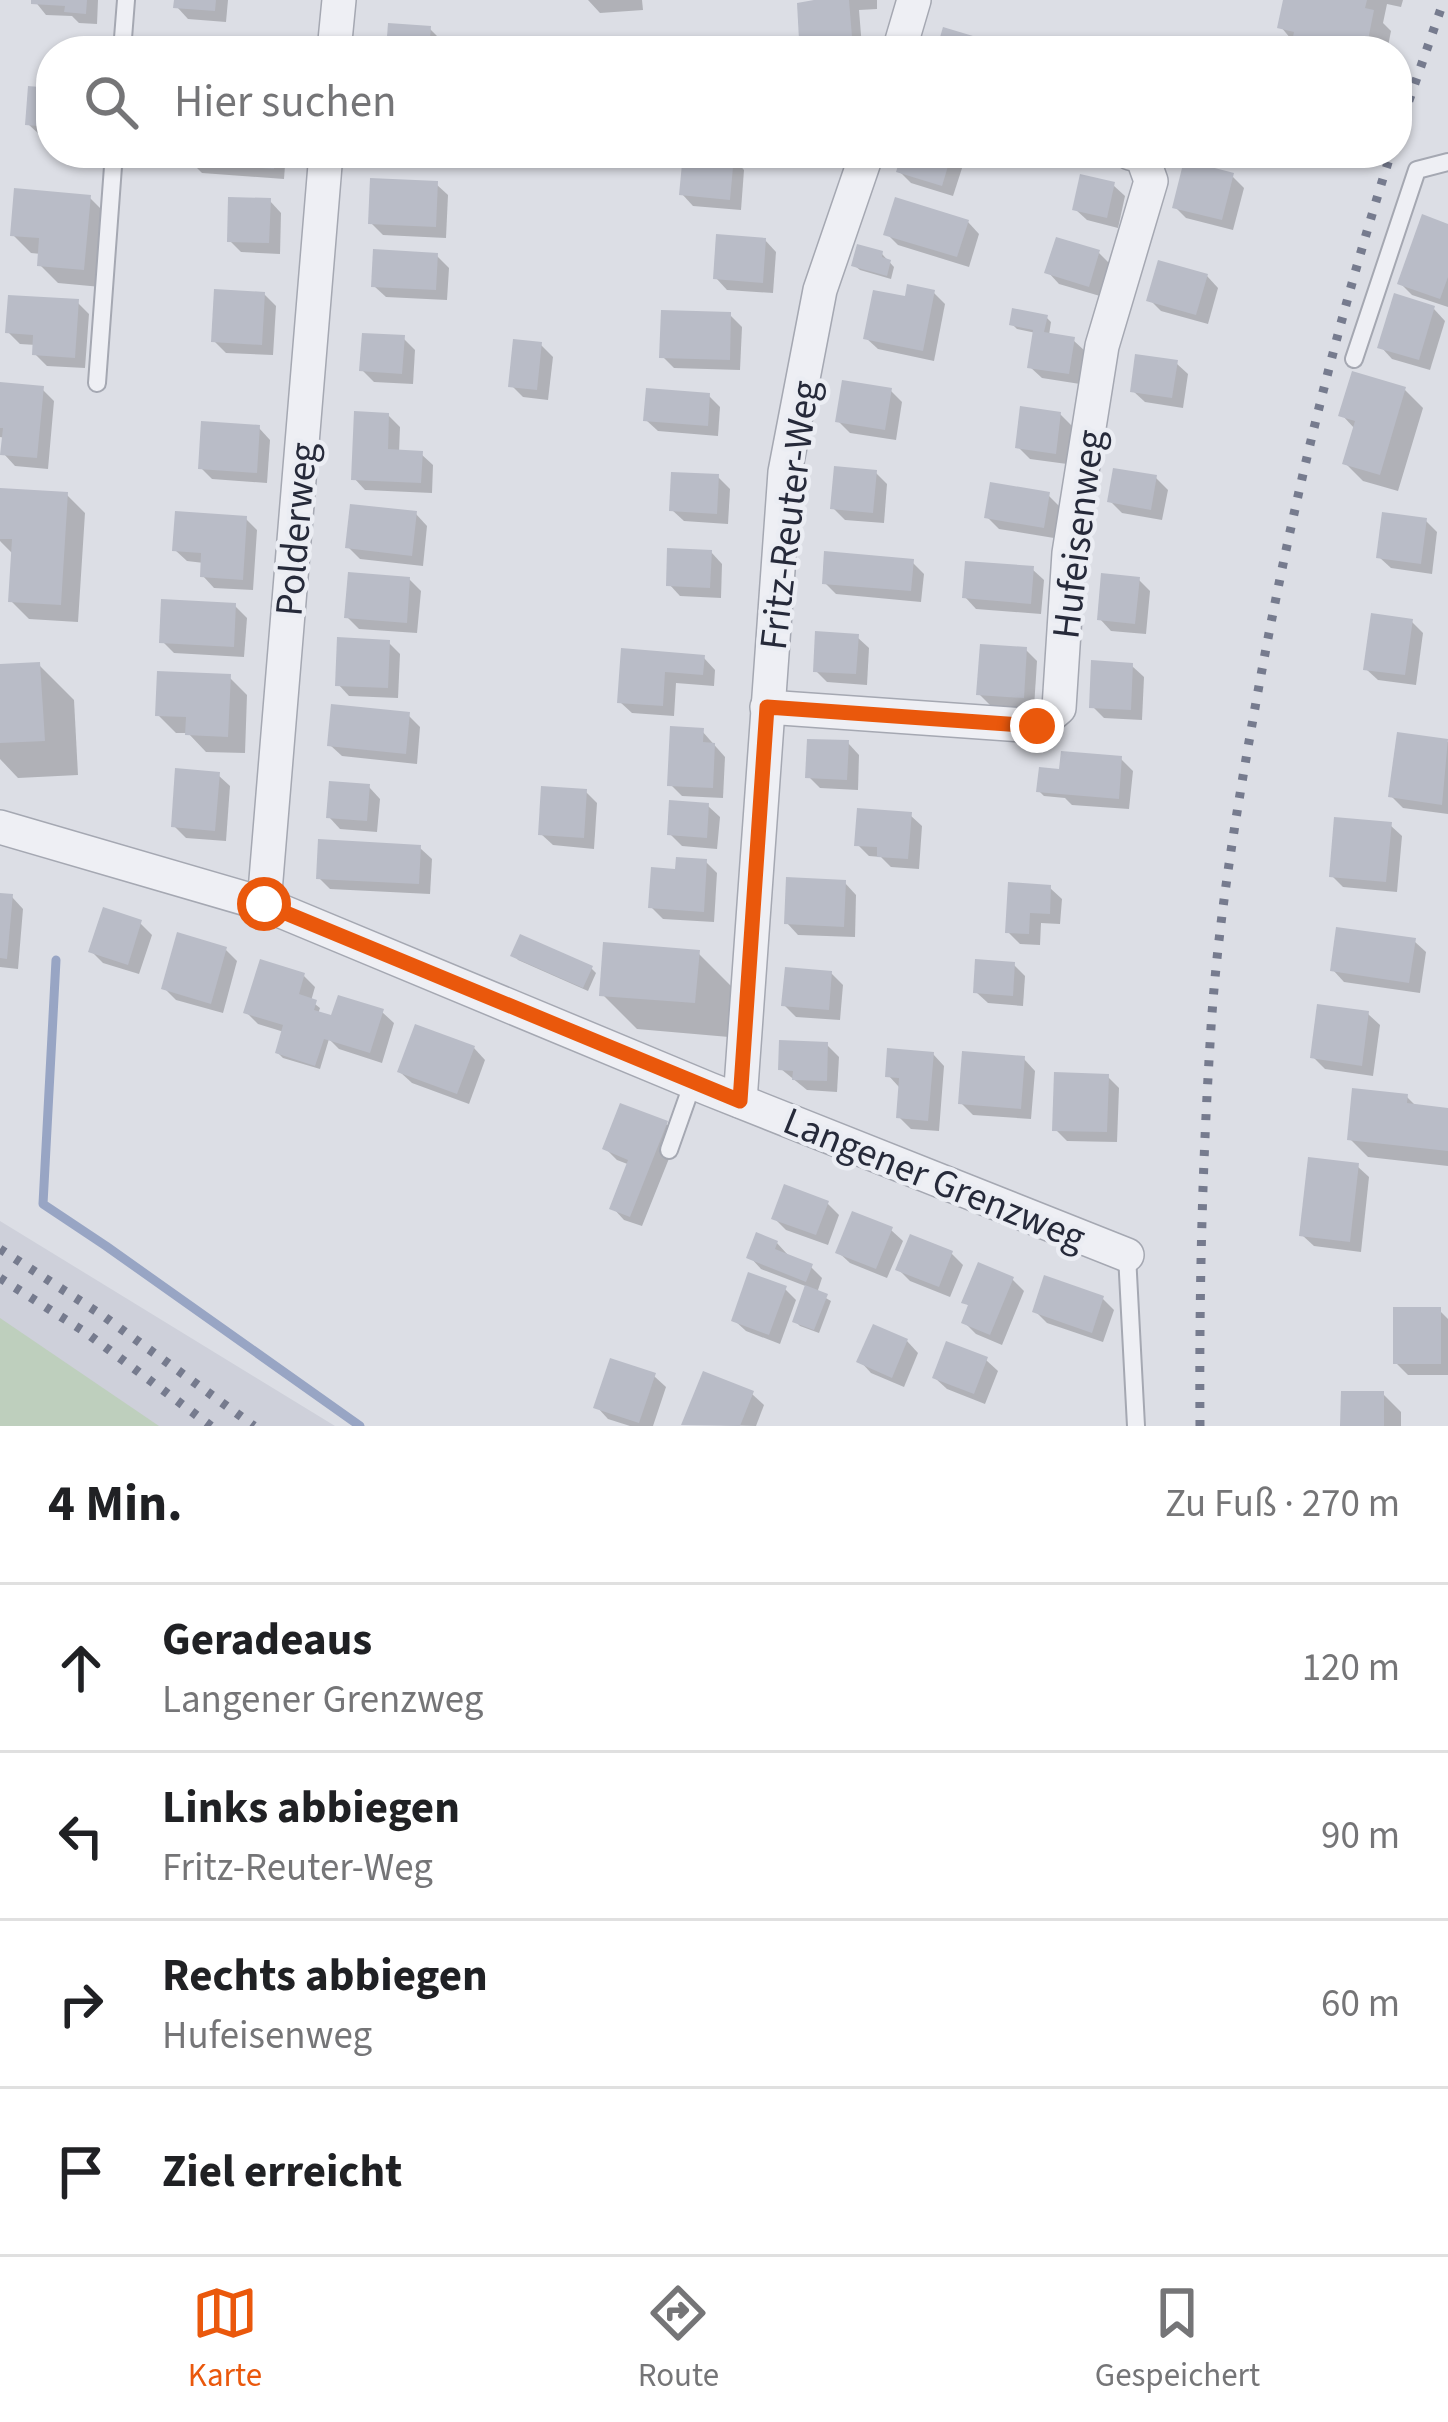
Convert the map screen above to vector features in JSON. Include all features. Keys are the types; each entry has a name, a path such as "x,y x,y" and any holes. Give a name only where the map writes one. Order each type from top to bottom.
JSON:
{"street":[{"path":"335,36 339,0"},
{"path":"903,36 914,0"},
{"name":"Polderweg","path":"264,904 325,168"},
{"name":"Fritz-Reuter-Weg","path":"740,1101 785,472 820,290 861,168"},
{"name":"Hufeisenweg","path":"767,707 1037,726 1059,708 1069,554 1102,346 1151,181 1146,168"},
{"name":"Langener Grenzweg","path":"0,827 264,904 1127,1255"}],"lane":[{"path":"123,36 126,0"},
{"path":"1354,359 1417,170 1448,162"},
{"path":"97,383 113,168"},
{"path":"669,1150 693,1082"},
{"path":"1127,1255 1136,1426"}],"shaded area":[{"path":"0,1221 335,1426 0,1426"}],"green space":[{"path":"0,1318 159,1426 0,1426"}],"building":[{"path":"31,0 87,0 86,14 64,12 65,6 31,4"},
{"path":"174,0 216,0 215,11 173,8"},
{"path":"849,0 852,36 799,36 797,3"},
{"path":"1283,0 1367,0 1365,8 1374,10 1369,36 1293,36 1294,32 1277,28"},
{"path":"388,23 431,26 430,36 387,36"},
{"path":"943,27 973,36 940,36"},
{"path":"28,86 36,87 36,126 25,125"},
{"path":"682,168 733,168 730,200 679,195"},
{"path":"897,168 947,168 942,186 896,172"},
{"path":"1182,168 1234,173 1222,220 1172,208"},
{"path":"1080,174 1115,182 1107,218 1072,210"},
{"path":"370,178 438,181 436,227 368,224"},
{"path":"14,188 91,195 84,270 37,266 39,238 10,236"},
{"path":"228,197 271,198 269,243 227,242"},
{"path":"895,197 969,220 957,257 883,235"},
{"path":"1422,214 1448,224 1448,277 1440,299 1397,284"},
{"path":"716,234 766,238 763,283 713,279"},
{"path":"1056,237 1100,250 1089,287 1044,273"},
{"path":"857,244 883,251 882,257 891,260 887,276 851,266"},
{"path":"373,249 438,253 436,290 371,287"},
{"path":"1158,260 1208,274 1196,315 1146,301"},
{"path":"907,284 935,290 923,351 863,339 873,290 905,296"},
{"path":"214,289 265,292 262,345 211,342"},
{"path":"1394,293 1435,306 1419,360 1377,348"},
{"path":"8,295 79,299 75,358 32,355 33,335 5,333"},
{"path":"1012,308 1048,315 1044,332 1075,337 1069,374 1027,368 1033,330 1009,325"},
{"path":"661,310 731,312 730,360 659,358"},
{"path":"362,333 405,335 402,374 359,371"},
{"path":"513,339 542,342 537,390 508,387"},
{"path":"1135,354 1178,360 1172,398 1130,392"},
{"path":"1352,371 1406,387 1380,475 1342,464 1355,421 1338,416"},
{"path":"842,380 892,388 885,430 835,422"},
{"path":"0,382 44,386 37,458 0,455"},
{"path":"646,388 710,393 708,426 643,421"},
{"path":"1020,406 1061,412 1056,454 1015,448"},
{"path":"354,411 389,413 388,449 423,451 421,483 351,480"},
{"path":"201,421 260,425 257,473 198,469"},
{"path":"834,466 877,470 873,513 830,509"},
{"path":"1113,468 1157,475 1151,510 1107,502"},
{"path":"671,472 719,474 717,514 669,511"},
{"path":"990,482 1050,492 1044,528 984,518"},
{"path":"0,488 68,492 61,605 8,602 12,539 0,539"},
{"path":"350,504 417,511 412,556 345,548"},
{"path":"175,511 247,516 243,580 200,577 201,553 172,551"},
{"path":"1382,512 1427,518 1421,564 1376,558"},
{"path":"667,548 712,550 710,588 666,586"},
{"path":"824,551 914,559 911,591 822,584"},
{"path":"965,561 1034,566 1031,604 962,598"},
{"path":"348,572 410,577 407,623 344,618"},
{"path":"1101,573 1140,577 1135,624 1097,620"},
{"path":"161,599 236,603 234,647 159,643"},
{"path":"1371,613 1413,619 1405,675 1363,670"},
{"path":"815,631 859,634 856,674 813,672"},
{"path":"337,637 390,640 388,688 335,686"},
{"path":"980,644 1027,647 1024,698 976,695"},
{"path":"621,648 705,655 703,675 665,672 663,706 617,703"},
{"path":"1091,660 1133,663 1131,710 1089,708"},
{"path":"40,662 45,741 0,743 0,664"},
{"path":"157,671 231,674 228,737 185,735 186,717 155,716"},
{"path":"331,704 410,712 406,754 327,746"},
{"path":"670,726 704,728 703,742 715,743 713,788 667,786"},
{"path":"1397,732 1448,739 1442,805 1388,797"},
{"path":"807,739 849,740 847,780 805,778"},
{"path":"1061,751 1122,756 1119,799 1036,792 1039,767 1059,769"},
{"path":"175,768 220,772 215,831 171,827"},
{"path":"329,781 370,784 367,821 326,818"},
{"path":"541,786 587,789 584,838 538,835"},
{"path":"669,800 709,803 707,838 667,835"},
{"path":"857,808 912,812 908,859 877,857 877,847 854,846"},
{"path":"1334,817 1392,822 1386,882 1329,877"},
{"path":"318,839 421,845 419,884 316,879"},
{"path":"676,857 707,859 704,912 648,908 651,867 675,869"},
{"path":"786,877 846,880 844,927 784,924"},
{"path":"1008,882 1051,885 1050,914 1030,913 1029,934 1005,933"},
{"path":"0,893 13,894 7,959 0,958"},
{"path":"103,907 142,920 128,965 88,952"},
{"path":"1336,927 1416,938 1409,983 1330,971"},
{"path":"177,932 227,947 211,1004 161,989"},
{"path":"520,934 593,966 583,988 510,956"},
{"path":"603,942 700,950 695,1003 599,996"},
{"path":"260,959 305,973 299,994 317,1000 314,1010 331,1015 338,995 384,1009 370,1053 324,1039 315,1066 275,1053 283,1025 243,1013"},
{"path":"975,959 1015,962 1013,996 973,993"},
{"path":"785,967 832,971 829,1010 781,1006"},
{"path":"1317,1004 1369,1011 1362,1066 1310,1058"},
{"path":"415,1024 475,1046 457,1094 397,1072"},
{"path":"779,1040 828,1042 827,1081 792,1080 793,1071 778,1070"},
{"path":"887,1048 934,1052 928,1121 896,1118 899,1078 885,1077"},
{"path":"962,1051 1025,1056 1021,1109 958,1104"},
{"path":"1054,1072 1109,1074 1107,1132 1052,1131"},
{"path":"1352,1088 1408,1094 1407,1103 1448,1108 1448,1151 1347,1140"},
{"path":"620,1103 668,1121 630,1217 609,1209 628,1160 602,1149"},
{"path":"1308,1157 1359,1163 1350,1242 1299,1236"},
{"path":"784,1184 829,1201 816,1235 771,1219"},
{"path":"852,1211 893,1227 876,1269 835,1253"},
{"path":"756,1232 778,1241 775,1249 813,1264 806,1282 746,1258"},
{"path":"910,1234 953,1251 939,1287 895,1270"},
{"path":"978,1262 1014,1277 990,1335 961,1323 968,1305 961,1303"},
{"path":"748,1272 787,1286 769,1335 731,1321"},
{"path":"1044,1275 1104,1296 1092,1333 1032,1312"},
{"path":"805,1285 828,1294 814,1330 792,1322"},
{"path":"1393,1307 1441,1307 1441,1364 1393,1364"},
{"path":"873,1324 908,1339 892,1378 856,1362"},
{"path":"946,1341 988,1357 974,1394 932,1378"},
{"path":"610,1358 656,1373 639,1423 593,1408"},
{"path":"703,1371 754,1391 740,1426 681,1425"},
{"path":"1341,1391 1384,1391 1384,1426 1340,1426"}],"waterway":[{"path":"56,960 43,1204 360,1426"}],"railway":[{"path":"1412,92 1444,0"},
{"path":"1200,1426 1207,1092 1233,840 1296,505 1330,363 1386,168"},
{"path":"0,1249 102,1315 254,1426"},
{"path":"0,1278 85,1332 211,1426"}],"route":[{"path":"264,904 740,1101 767,707 1037,726"}]}
